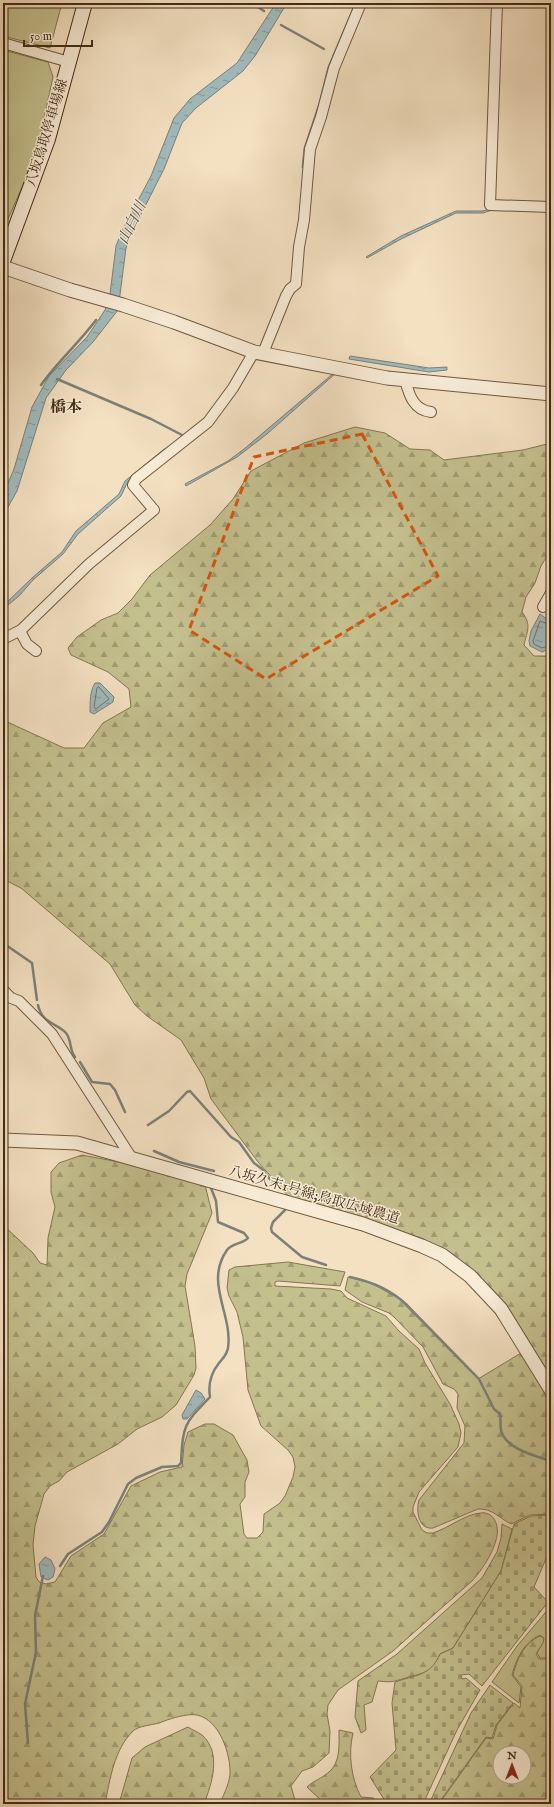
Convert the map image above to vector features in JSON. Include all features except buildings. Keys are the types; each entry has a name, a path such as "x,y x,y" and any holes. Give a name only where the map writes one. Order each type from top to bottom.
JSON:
{"main road":[{"name":"八坂鳥取停車場線","path":"3,261 48,139 85,3"}],"street":[{"path":"3,639 20,631 89,564 154,510 134,484 136,479 208,422 258,352 286,296 290,289 296,284 299,247 304,220 310,150 321,117 334,68 362,3"},
{"path":"497,3 490,205 551,207"},
{"path":"3,43 69,62"},
{"path":"3,267 70,290 123,305 258,352 387,378 551,394"},
{"path":"405,380 409,398 421,409 431,412"},
{"path":"543,607 551,593"},
{"path":"20,631 27,644 36,651"},
{"path":"3,990 19,1001 52,1034 111,1128 127,1148 131,1157"},
{"name":"八坂久末1号線;鳥取広域農道","path":"3,1140 77,1143 131,1157 362,1224 402,1238 442,1255 470,1276 501,1309 551,1390"}],"highlighted area":[{"path":"362,434 438,576 266,679 189,630 254,457"}],"green space":[{"path":"3,3 62,3 50,48 3,36"},
{"path":"3,50 48,62 53,77 40,136 24,183 3,230"},
{"path":"355,427 385,433 410,449 430,450 444,460 523,450 551,443 551,549 541,566 535,583 526,597 522,612 528,624 524,645 534,656 551,656 551,1380 447,1252 421,1238 290,1198 258,1162 211,1099 204,1078 181,1040 147,1016 135,1005 110,964 21,888 3,879 3,720 64,748 84,748 103,723 131,707 129,689 108,672 71,655 68,648 77,637 101,620 118,613 132,599 150,575 210,525 233,499 251,471 304,443"},
{"path":"82,1155 156,1169 205,1185 212,1213 187,1274 185,1286 195,1346 196,1368 194,1375 176,1405 162,1417 137,1429 118,1444 67,1472 59,1481 50,1486 44,1494 35,1526 33,1545 36,1577 39,1582 46,1584 55,1582 71,1556 104,1534 131,1486 160,1472 182,1467 184,1445 188,1432 205,1424 214,1424 233,1435 247,1460 249,1472 245,1482 245,1497 240,1504 244,1534 247,1538 257,1538 263,1532 264,1514 280,1503 285,1496 293,1477 295,1467 293,1457 288,1450 261,1426 248,1390 243,1337 237,1312 229,1296 227,1288 229,1270 235,1267 288,1262 345,1272 340,1286 278,1281 275,1282 275,1286 331,1289 341,1291 347,1298 386,1316 399,1331 419,1349 425,1363 450,1404 459,1424 461,1433 458,1447 419,1492 413,1507 413,1512 422,1530 427,1533 433,1533 445,1528 463,1518 483,1513 487,1513 492,1516 497,1526 497,1534 492,1552 482,1569 472,1581 393,1651 338,1690 328,1705 327,1714 330,1731 329,1753 313,1767 302,1771 291,1786 296,1804 219,1804 230,1775 230,1767 226,1749 218,1731 212,1724 205,1718 197,1715 188,1715 135,1729 133,1731 121,1747 117,1756 111,1775 105,1804 3,1804 3,1225 33,1253 40,1263 47,1265 48,1238 55,1207 51,1192 51,1172 59,1163"},
{"path":"348,1277 371,1283 398,1298 478,1379 521,1353 551,1402 551,1514 530,1515 511,1524 487,1510 478,1509 433,1528 428,1528 421,1523 418,1514 419,1500 464,1443 465,1426 457,1408 458,1394 454,1389 443,1384 423,1347 394,1317 389,1313 362,1302 345,1290"},
{"path":"551,1515 551,1547 534,1587 548,1602 482,1686 469,1674 461,1675 462,1679 466,1678 480,1690 457,1730 423,1804 387,1804 370,1777 396,1750 392,1703 395,1682 422,1674 432,1667 440,1654 453,1648 501,1571 514,1524 531,1516"},
{"path":"502,1524 512,1529 501,1571 453,1648 440,1654 434,1665 424,1673 394,1681 378,1681 372,1702 364,1705 366,1730 361,1733 355,1717 358,1681 397,1654 482,1578 497,1552 501,1538"},
{"path":"551,1606 551,1658 540,1658 537,1653 544,1638 540,1635 529,1642 525,1647 516,1663 512,1675 521,1687 519,1703 492,1682 517,1646"},
{"path":"540,1636 544,1638 543,1643 536,1654 539,1659 551,1659 551,1804 439,1804 486,1738 493,1739 497,1725 514,1703 520,1708 522,1686 513,1675 522,1652 530,1643"},
{"path":"490,1685 513,1703 496,1725 492,1738 486,1737 438,1804 429,1804 471,1713"},
{"path":"188,1727 202,1735 208,1742 214,1759 214,1768 210,1787 204,1804 119,1804 132,1758 145,1747"},
{"path":"339,1730 353,1733 351,1741 351,1766 361,1797 373,1798 381,1804 325,1804 307,1787 325,1775 334,1766 338,1755"}],"water":[{"name":"山白川","path":"276,3 287,3 255,56 243,71 196,108 182,123 164,169 132,232 126,248 118,310 93,342 66,370 46,398 17,491 3,516 3,495 14,469 32,407 49,376 87,337 105,310 110,294 116,246 123,229 151,176 174,118 190,99 237,63"},
{"path":"355,3 357,3 304,168 302,168 304,148 319,103 328,67"},
{"path":"494,207 495,209 483,213 456,213 401,239 367,258 366,257 401,236 456,211 483,211"},
{"path":"350,356 429,368 447,367 447,370 429,372 349,359"},
{"path":"335,372 336,373 267,434 237,457 186,486 185,484 228,461 244,449"},
{"path":"186,436 128,481 121,496 78,534 63,554 33,580 19,596 3,609 3,606 62,552 76,531 119,494 125,481 163,450"},
{"path":"540,614 551,622 551,648 542,652 530,646 529,641 531,631"},
{"path":"95,683 100,683 114,697 113,702 94,714 90,712 90,704 91,693"},
{"path":"196,1390 201,1393 205,1399 187,1419 183,1419 182,1415"},
{"path":"45,1557 51,1560 55,1569 53,1577 48,1580 41,1577 39,1564"}],"waterway":[{"path":"252,3 264,11"},
{"path":"281,25 324,49"},
{"path":"41,385 96,320"},
{"path":"57,379 151,419 184,436"},
{"path":"3,943 32,963 37,1000"},
{"path":"38,1005 46,1020 66,1033 75,1057"},
{"path":"80,1062 92,1082 110,1084 115,1090 125,1112"},
{"path":"148,1125 169,1111 187,1092 190,1091 231,1137 239,1142 254,1163 262,1169 276,1187"},
{"path":"154,1151 179,1162 214,1171"},
{"path":"60,1566 68,1554 102,1532 109,1522 128,1484 136,1478 162,1467 178,1466 181,1463 186,1426 190,1419 210,1397 209,1393 212,1375 216,1367 226,1355 228,1348 227,1323 221,1299 218,1274 221,1262 227,1250 248,1238 244,1233 218,1222 216,1201 211,1188"},
{"path":"285,1210 273,1222 271,1228 272,1232 302,1257 326,1265"},
{"path":"350,1277 366,1281 387,1290 401,1299 479,1379 494,1409 500,1414 501,1430 508,1442 522,1451 551,1461"},
{"path":"28,1743 25,1704 36,1652 35,1616 43,1576"}],"district":[{"name":"橋本","path":"66,408"}]}
